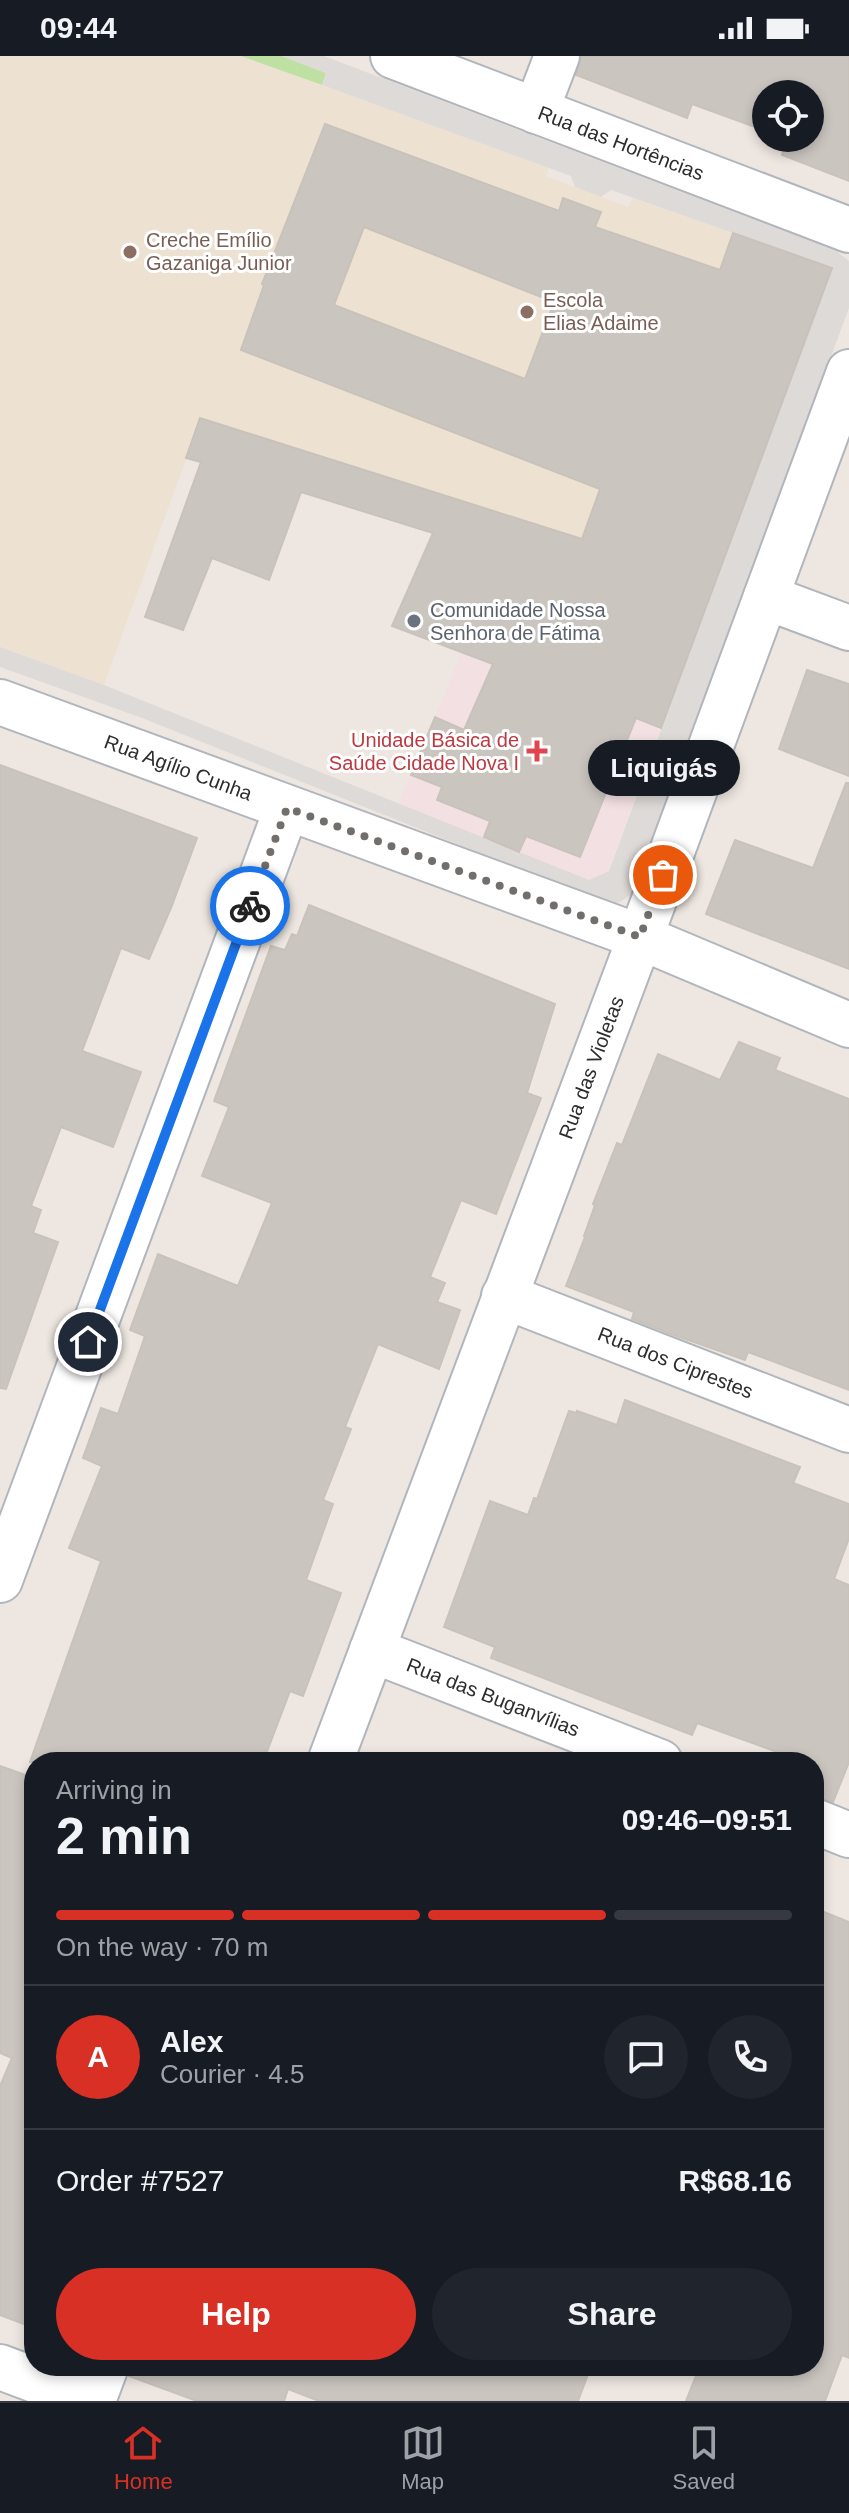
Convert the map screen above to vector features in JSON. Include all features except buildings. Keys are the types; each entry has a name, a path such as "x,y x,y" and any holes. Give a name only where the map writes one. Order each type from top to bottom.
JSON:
{"street":[{"name":"Rua das Hortências","path":"393,56 849,230"},
{"path":"536,111 557,56"},
{"name":"Rua das Violetas","path":"334,1752 849,372"},
{"path":"766,597 849,628"},
{"name":"Rua Agílio Cunha","path":"0,702 640,937 849,1025"},
{"path":"0,1580 287,808"},
{"name":"Rua dos Ciprestes","path":"504,1296 849,1430"},
{"name":"Rua das Buganvílias","path":"372,1650 634,1752"},
{"path":"824,1825 849,1835"},
{"path":"0,2367 24,2376"},
{"path":"24,2376 92,2401 102,2376"}],"shaded area":[{"path":"0,56 241,56 549,167 546,176 628,207 633,198 826,266 830,273 713,589 560,532 201,418 104,685 0,647"},
{"path":"282,56 324,56 836,251 849,261 849,308 631,895 618,903 602,902 142,718 0,667 0,647 104,685 589,880 609,871 830,273 826,266 611,190 601,197 575,187 571,176 322,85 326,73"},
{"name":"Unidade Básica de Saúde Cidade Nova I","path":"462,652 661,728 608,871 589,880 398,804"}],"green space":[{"path":"241,56 282,56 326,73 322,85"}],"way so far":[{"path":"250,906 287,808 640,937 663,875"}],"place":[{"name":"Creche Emílio Gazaniga Junior","path":"130,252"},
{"name":"Escola Elias Adaime","path":"527,312"},
{"name":"Comunidade Nossa Senhora de Fátima","path":"414,621"},
{"name":"Unidade Básica de Saúde Cidade Nova I","path":"537,751"},
{"name":"Liquigás","path":"663,875"}],"route":[{"path":"88,1342 250,906"}]}
